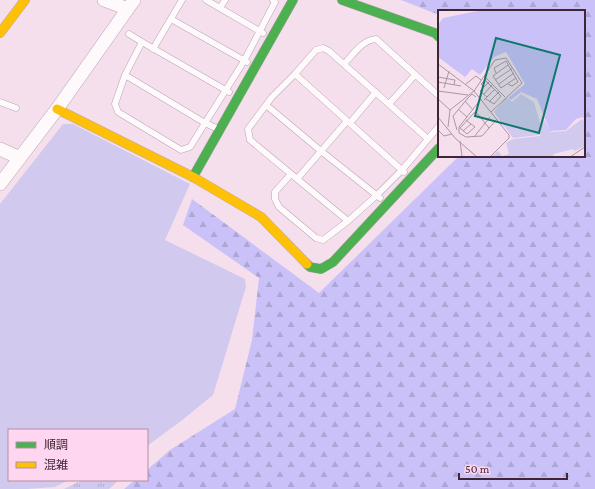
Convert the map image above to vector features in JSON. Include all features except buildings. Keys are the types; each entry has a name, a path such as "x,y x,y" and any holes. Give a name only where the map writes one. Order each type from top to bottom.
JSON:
{"street":[{"path":"0,33 3,21 25,0"},
{"path":"0,184 57,109 131,5 104,0"},
{"path":"193,177 292,0"},
{"path":"342,0 435,33 438,36"},
{"path":"57,109 193,177 261,217 310,267 321,269 332,262 438,149"},
{"path":"0,149 20,158"}],"lane":[{"path":"153,49 182,0"},
{"path":"206,0 272,38"},
{"path":"220,8 225,0"},
{"path":"142,42 125,75 115,104 118,112 181,150 190,147 244,61 261,31 275,2 274,0"},
{"path":"171,19 244,61 256,65"},
{"path":"129,34 238,97"},
{"path":"344,64 365,42 376,39 438,95"},
{"path":"348,221 250,140 248,129 266,105 316,50 323,48 329,51 428,139"},
{"path":"295,74 402,170 410,179"},
{"path":"125,75 205,123 220,129"},
{"path":"390,104 415,75"},
{"path":"297,178 376,92"},
{"path":"0,102 16,108"},
{"path":"266,105 387,204"},
{"path":"291,174 275,192 275,199 279,207 316,238 323,240 348,221 377,195 402,170 438,127"}],"green space":[{"path":"401,0 595,0 595,489 124,489 134,481 148,481 148,469 170,450 235,409 252,340 259,278 183,225 192,199 319,293 458,157 585,157 585,10 438,10 438,15"},
{"path":"63,124 73,124 190,184 165,240 245,279 246,287 213,395 148,445 148,429 8,429 8,481 67,481 55,487 0,489 0,204"},
{"path":"80,481 118,481 109,489 64,489"}],"traffic: fast":[{"path":"193,177 293,0"},
{"path":"342,0 435,33 438,36"},
{"path":"307,264 310,267 321,269 333,262 438,149"}],"traffic: slow":[{"path":"0,33 25,0"},
{"path":"57,109 193,177 261,217 307,264"}]}
